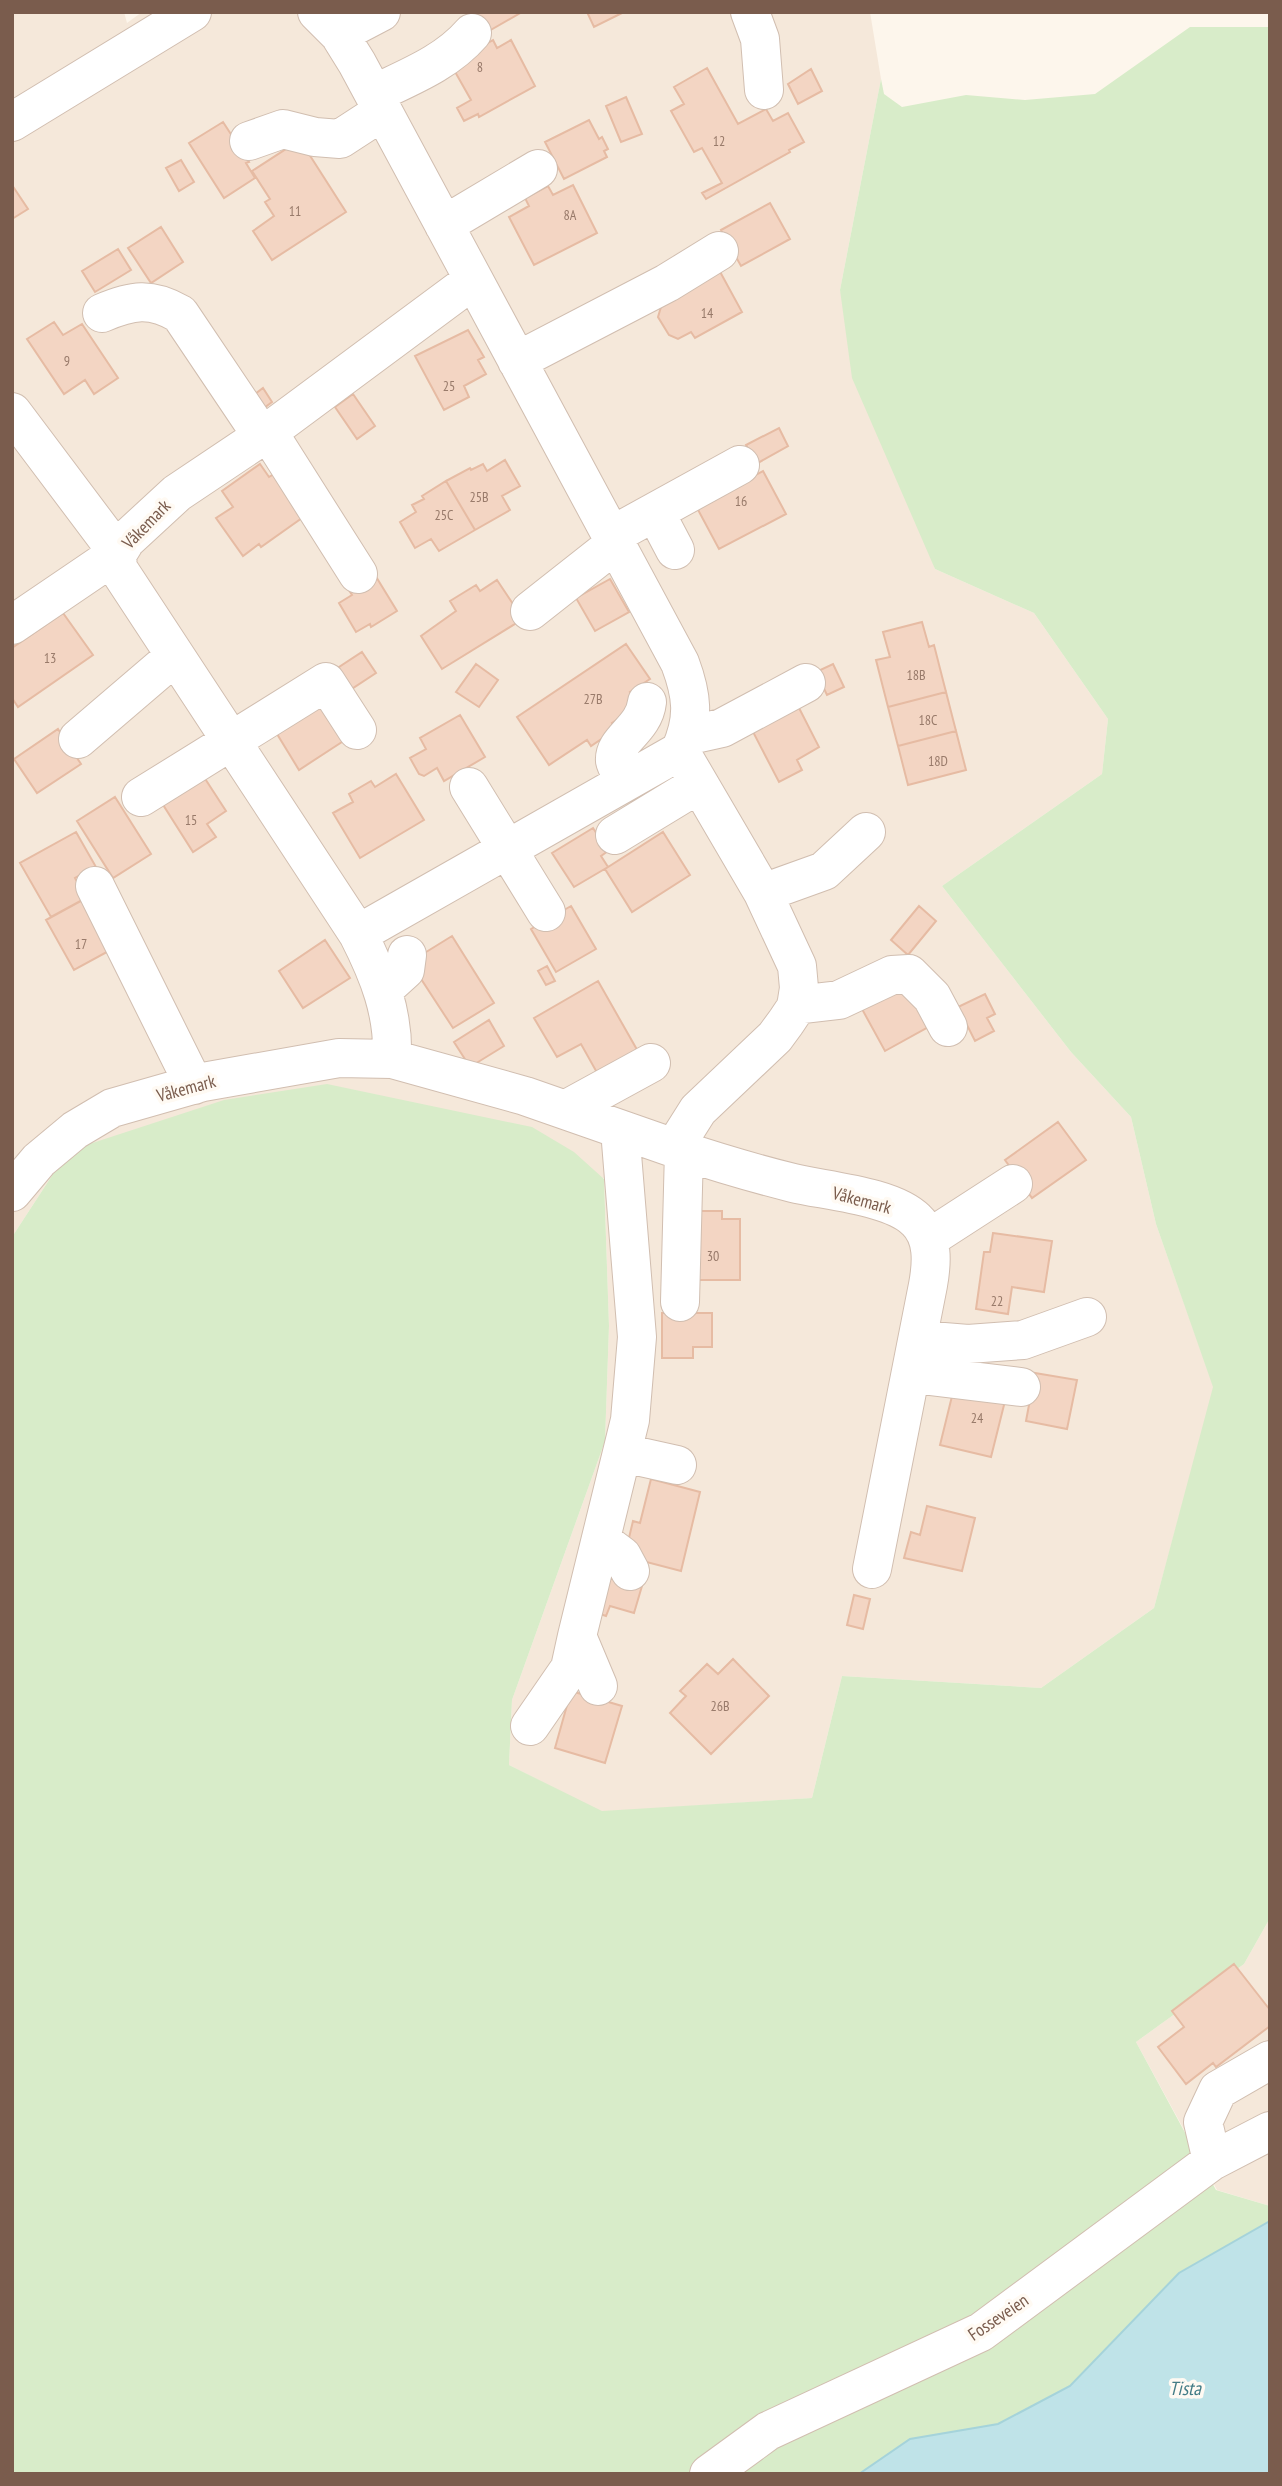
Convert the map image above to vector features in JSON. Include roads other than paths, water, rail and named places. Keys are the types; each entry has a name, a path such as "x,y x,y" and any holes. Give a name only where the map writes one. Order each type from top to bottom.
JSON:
{"street":[{"path":"12,122 192,12"},
{"path":"381,12 328,23 378,103 680,663 690,692 683,744 699,784 763,893 797,966 799,988 796,1005 775,1037 698,1110 679,1150 680,1302"},
{"path":"750,12 760,39 764,90"},
{"path":"249,141 283,129 315,137 340,139 378,103 459,48 472,33"},
{"path":"444,225 538,169"},
{"path":"517,361 667,283 719,251"},
{"name":"Våkemark","path":"391,1059 393,1037 390,1012 374,966 358,934 125,581 117,566 118,554 126,540 177,493 265,434 473,280"},
{"path":"102,313 127,302 162,303 180,314 265,434 358,574"},
{"path":"12,412 118,554 12,625"},
{"path":"530,611 613,540 655,512 740,465"},
{"path":"655,512 675,550"},
{"path":"78,739 175,656"},
{"path":"141,797 326,682 357,730"},
{"path":"358,934 625,781 683,744 722,728 806,683"},
{"path":"625,781 615,762 616,749 646,714 647,702"},
{"path":"615,835 699,784"},
{"path":"470,787 546,912"},
{"path":"763,893 824,871 866,832"},
{"path":"95,886 194,1085"},
{"path":"383,990 405,970 407,955"},
{"path":"796,1005 839,1000 892,975 909,974 932,997 948,1027"},
{"name":"Våkemark","path":"12,1192 39,1160 75,1130 112,1108 194,1085 339,1058 391,1059 525,1096 679,1150 792,1182 889,1203 916,1220 928,1239"},
{"path":"565,1110 650,1063"},
{"path":"530,1726 570,1668 630,1420 637,1338 620,1130"},
{"path":"873,1569 916,1357 932,1261 928,1239 1013,1184"},
{"path":"916,1357 968,1344 1023,1340 1087,1317"},
{"path":"916,1357 1021,1387"},
{"path":"623,1453 677,1465"},
{"path":"602,1541 622,1556 631,1571"},
{"path":"580,1625 598,1686"},
{"path":"1212,2161 1203,2122 1218,2090 1270,2060"},
{"name":"Fosseveien","path":"709,2474 768,2431 981,2332 1212,2161 1270,2131"}],"water":[{"name":"Tista","path":"1270,2221 1270,2474 859,2474 910,2439 998,2424 1070,2386 1179,2273"}]}
